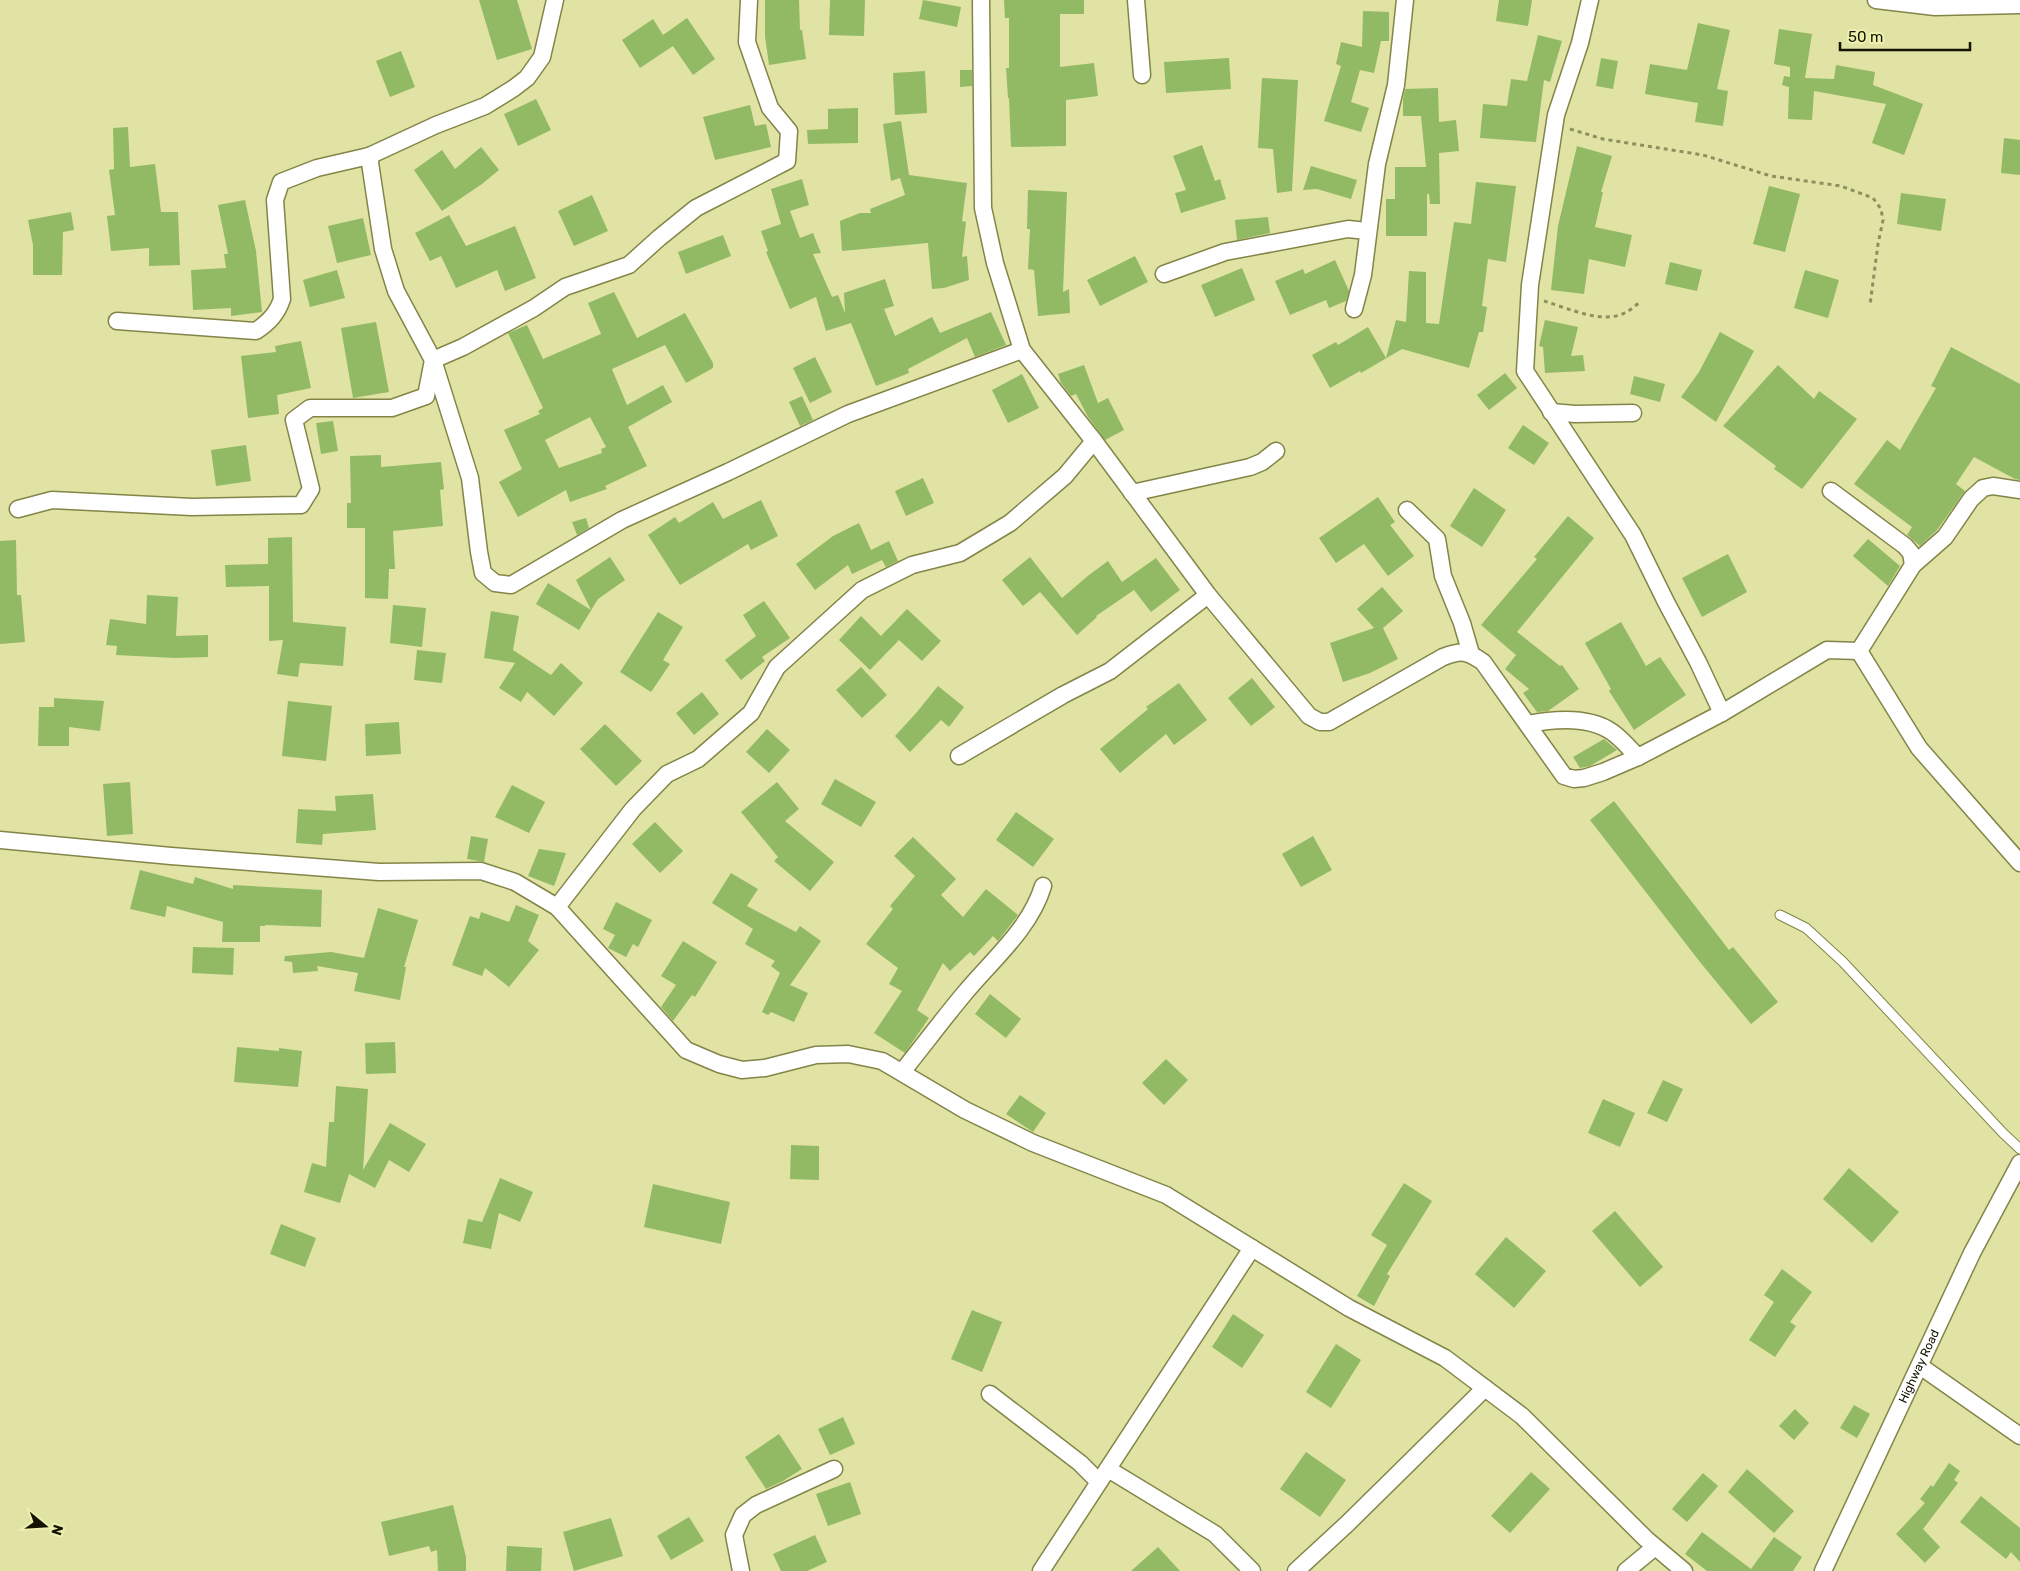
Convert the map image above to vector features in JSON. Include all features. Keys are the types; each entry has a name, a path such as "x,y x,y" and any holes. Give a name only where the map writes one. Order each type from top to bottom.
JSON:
{"street":[{"path":"117,321 256,331 270,321 282,299 275,200 281,182 317,168 369,156 436,124 485,106 527,78 542,57 555,0"},
{"path":"434,360 464,347 534,308 565,287 629,265 696,208 787,161 789,130 770,108 746,42 748,0"},
{"path":"981,0 983,208 995,263 1022,350 1094,441 1208,595 1309,716 1320,722 1329,722 1444,657 1458,651 1471,654 1483,662 1564,776 1574,779 1603,772 1638,757 1722,713 1822,652 1838,649 1859,651"},
{"path":"1136,0 1142,75"},
{"path":"1354,309 1363,276 1376,164 1396,85 1405,0"},
{"path":"1590,0 1580,43 1555,124 1529,297 1525,371 1633,535 1722,713"},
{"path":"1876,0 1935,7 2020,5"},
{"path":"369,156 386,257 396,291 434,360 470,478 483,574 495,583 511,585 622,520 728,472 848,414 1022,350"},
{"path":"1164,274 1225,252 1348,229 1367,231"},
{"path":"18,509 52,500 192,507 301,505 311,489 294,420 310,408 392,408 426,396 434,360"},
{"path":"1551,412 1575,414 1633,413"},
{"path":"557,907 633,809 667,774 698,759 751,713 778,667 862,590 912,564 960,554 1010,522 1065,476 1094,441"},
{"path":"1132,493 1250,467 1262,462 1276,451"},
{"path":"1859,651 1913,565 1945,537 1971,499 1983,488 1993,486 2020,490"},
{"path":"1831,492 1905,546 1911,553 1913,565"},
{"path":"1407,510 1437,538 1443,576 1462,623 1471,654"},
{"path":"959,756 1063,695 1110,671 1208,595"},
{"path":"1859,651 1919,748 2020,863"},
{"path":"1528,724 1551,720 1585,722 1612,732 1638,757"},
{"path":"0,840 379,872 480,871 515,882 557,907 686,1050 719,1064 742,1070 765,1068 816,1055 848,1054 882,1061 965,1110 1033,1143 1166,1195 1349,1308 1445,1358 1522,1416 1655,1547 1684,1571"},
{"path":"902,1072 965,992 1001,954 1038,902 1042,886"},
{"name":"Highway Road","path":"1823,1571 1972,1253 2020,1163"},
{"path":"1041,1571 1252,1248"},
{"path":"1920,1366 2020,1436"},
{"path":"1296,1571 1348,1523 1485,1388"},
{"path":"990,1394 1080,1463 1215,1534 1252,1571"},
{"path":"741,1571 734,1535 743,1515 756,1505 834,1469"},
{"path":"1626,1571 1655,1547"}],"lane":[{"path":"1780,915 1806,928 1843,962 2003,1133 2020,1148"}],"path":[{"path":"1555,124 1603,139 1703,155 1771,176 1841,186 1873,198 1881,209 1883,220 1870,305"},
{"path":"1529,297 1602,317 1620,315 1640,302"}],"building":[{"path":"479,0 517,0 532,49 497,60"},
{"path":"765,0 799,0 800,30 802,30 806,59 769,65 765,36"},
{"path":"830,0 865,0 864,36 829,35"},
{"path":"923,0 961,7 957,27 919,19"},
{"path":"1004,0 1084,0 1084,14 1060,14 1060,67 1094,63 1098,96 1066,100 1066,146 1011,147 1006,68 1009,68 1009,18 1005,18"},
{"path":"1499,0 1532,0 1528,26 1496,21"},
{"path":"1363,11 1389,12 1389,41 1381,41 1374,73 1360,70 1351,102 1369,108 1361,132 1324,121 1341,66 1336,64 1341,42 1362,47"},
{"path":"687,18 715,59 693,75 673,46 640,68 622,40 653,19 663,35"},
{"path":"1698,23 1730,30 1717,89 1728,91 1723,126 1695,122 1698,103 1645,94 1650,64 1687,70"},
{"path":"1779,29 1812,34 1805,78 1834,79 1836,65 1875,72 1873,85 1923,104 1904,155 1872,143 1886,104 1814,91 1812,120 1788,119 1789,87 1782,85 1784,76 1790,77 1790,67 1774,64"},
{"path":"1538,35 1562,41 1550,82 1544,80 1536,142 1480,138 1483,104 1507,106 1511,79 1527,81"},
{"path":"401,51 415,87 390,97 376,61"},
{"path":"1229,58 1231,89 1166,93 1164,62"},
{"path":"1601,58 1618,61 1613,89 1596,86"},
{"path":"960,70 972,70 972,86 960,87"},
{"path":"925,71 927,113 895,115 893,73"},
{"path":"1262,78 1298,80 1292,191 1277,193 1273,149 1258,148"},
{"path":"1438,88 1439,122 1456,120 1459,151 1439,153 1440,204 1430,204 1429,194 1427,194 1427,236 1386,236 1386,199 1395,199 1395,167 1426,167 1421,116 1403,116 1405,89"},
{"path":"536,99 551,130 518,146 504,114"},
{"path":"750,105 755,126 766,124 771,147 715,160 703,117"},
{"path":"858,108 858,143 808,144 807,130 828,129 828,109"},
{"path":"901,121 909,175 967,183 962,221 966,222 962,257 967,256 969,280 944,288 932,289 928,243 842,251 840,221 860,213 871,213 870,209 905,195 900,178 891,181 883,124"},
{"path":"128,127 130,167 155,164 161,212 178,212 180,265 149,266 149,248 111,251 107,216 115,215 109,170 114,169 113,128"},
{"path":"2004,138 2020,140 2020,175 2001,173"},
{"path":"1202,145 1215,181 1220,179 1226,199 1181,213 1175,193 1186,190 1173,156"},
{"path":"1577,146 1612,156 1601,192 1603,192 1595,227 1632,235 1625,267 1589,259 1584,294 1551,290 1558,226"},
{"path":"481,147 499,170 442,211 414,170 442,150 455,169"},
{"path":"1311,166 1357,180 1351,199 1317,189 1303,190"},
{"path":"802,179 809,205 790,211 800,238 813,233 821,253 813,254 832,297 838,295 845,313 844,293 885,279 894,306 884,309 895,336 932,317 940,333 991,312 1006,345 975,357 967,338 908,369 909,373 876,386 851,323 826,331 816,297 790,309 766,252 768,251 761,231 781,224 771,189"},
{"path":"1476,182 1516,186 1506,262 1488,259 1482,306 1487,307 1483,332 1479,332 1469,368 1402,349 1361,373 1360,371 1330,388 1312,355 1336,342 1338,345 1368,327 1386,358 1396,320 1406,322 1409,271 1426,272 1426,323 1439,324 1454,222 1471,224"},
{"path":"1769,186 1800,194 1785,252 1753,244"},
{"path":"1028,190 1067,192 1063,292 1069,289 1070,313 1038,316 1034,270 1028,269 1030,229 1027,229"},
{"path":"1901,193 1946,199 1941,231 1897,224"},
{"path":"592,195 608,231 574,246 558,211"},
{"path":"245,200 256,251 262,312 231,316 231,308 193,310 191,270 226,268 224,254 228,254 218,205"},
{"path":"71,212 74,230 63,232 62,275 33,275 33,245 28,220"},
{"path":"449,215 466,246 515,226 536,278 505,291 497,270 456,288 441,256 430,261 415,233"},
{"path":"1268,217 1270,233 1237,240 1235,220"},
{"path":"363,218 371,255 337,263 328,226"},
{"path":"723,235 731,256 686,274 678,252"},
{"path":"1135,256 1148,282 1100,306 1087,280"},
{"path":"1335,260 1349,291 1346,301 1329,308 1326,300 1290,315 1275,281 1303,269 1305,274"},
{"path":"1670,262 1702,270 1697,291 1665,284"},
{"path":"1242,268 1255,300 1215,317 1201,285"},
{"path":"337,270 345,298 310,307 303,280"},
{"path":"1805,270 1839,280 1828,318 1794,308"},
{"path":"614,292 637,338 685,313 713,363 713,368 686,383 665,345 612,369 627,405 663,385 672,402 628,427 647,466 605,486 607,489 570,502 566,490 518,517 499,482 522,469 504,430 540,414 538,411 543,408 508,333 527,325 543,359 601,334 588,303","holes":["590,417 606,447 601,449 602,453 559,468 545,440"]},
{"path":"1545,320 1578,327 1571,356 1583,355 1585,371 1545,373 1543,347 1539,346"},
{"path":"376,322 389,392 353,398 341,328"},
{"path":"1720,332 1754,351 1716,422 1681,397 1699,372"},
{"path":"301,341 311,388 277,395 279,414 248,418 241,356 276,352 275,346"},
{"path":"1951,347 2020,384 2020,480 1974,457 1956,484 1965,491 1937,530 1920,546 1907,535 1912,527 1854,484 1887,440 1900,450 1936,388 1931,386"},
{"path":"815,357 832,392 810,403 793,368"},
{"path":"1084,365 1098,403 1108,398 1124,430 1105,440 1088,417 1076,394 1071,396 1061,383 1058,374"},
{"path":"1778,365 1814,399 1819,391 1857,419 1802,489 1774,469 1776,466 1723,426"},
{"path":"1505,373 1517,388 1489,410 1477,395"},
{"path":"1022,374 1039,408 1008,423 992,390"},
{"path":"1634,376 1665,384 1660,402 1630,394"},
{"path":"802,396 813,420 800,426 789,402"},
{"path":"333,421 338,451 321,454 316,423"},
{"path":"1523,425 1549,443 1534,465 1508,448"},
{"path":"246,445 251,481 216,486 211,450"},
{"path":"381,455 381,467 441,462 444,489 440,490 443,526 393,531 395,569 389,569 388,599 365,598 365,528 347,528 347,503 351,503 350,456"},
{"path":"923,478 934,503 906,516 895,491"},
{"path":"1474,488 1506,510 1482,547 1450,526"},
{"path":"1378,497 1395,522 1390,525 1414,556 1388,576 1364,544 1336,563 1319,538"},
{"path":"761,500 778,536 751,550 748,544 680,585 648,535 675,517 679,523 713,502 723,519"},
{"path":"1568,516 1594,538 1517,632 1560,666 1562,665 1579,689 1548,711 1537,712 1523,693 1529,689 1505,669 1516,655 1481,625 1537,559 1534,557"},
{"path":"586,518 589,528 577,535 572,522"},
{"path":"859,523 871,550 889,541 898,561 886,567 882,560 852,574 848,565 815,590 796,564 833,536"},
{"path":"292,537 293,622 346,627 343,666 300,663 298,677 277,674 283,640 269,641 269,586 226,587 225,565 268,564 268,538"},
{"path":"1868,539 1900,566 1888,586 1853,556"},
{"path":"16,540 17,595 21,595 25,642 0,644 0,541"},
{"path":"1728,554 1747,592 1702,617 1682,578"},
{"path":"610,557 625,580 598,599 579,630 536,604 548,583 591,610 576,580"},
{"path":"1030,557 1062,598 1108,561 1122,582 1156,558 1180,590 1151,612 1134,590 1096,616 1077,635 1040,592 1023,606 1002,580"},
{"path":"1382,587 1403,611 1383,628 1398,659 1370,673 1343,682 1330,643 1374,628 1357,609"},
{"path":"147,595 178,597 176,636 208,635 208,657 175,658 116,655 117,646 106,645 110,619 146,624"},
{"path":"764,601 790,638 762,657 765,661 741,680 725,660 756,636 743,615"},
{"path":"393,605 426,608 422,647 390,643"},
{"path":"907,609 941,641 922,661 899,640 870,670 839,640 861,616 881,636"},
{"path":"491,611 519,616 513,650 551,675 561,663 583,683 554,716 527,692 521,702 499,688 515,663 484,658"},
{"path":"658,612 683,627 663,660 670,664 651,692 620,672"},
{"path":"1621,622 1646,666 1660,657 1686,695 1634,730 1609,691 1611,689 1585,643"},
{"path":"417,650 446,653 442,683 414,680"},
{"path":"861,667 887,695 862,718 836,690"},
{"path":"1252,678 1275,707 1251,726 1228,698"},
{"path":"1179,683 1207,720 1174,745 1166,734 1120,773 1100,749 1148,709 1146,707"},
{"path":"938,686 964,707 949,727 941,720 910,752 895,736"},
{"path":"702,692 719,714 694,735 676,713"},
{"path":"54,698 104,701 100,731 69,727 69,746 38,746 39,707 54,707"},
{"path":"288,701 332,706 326,761 282,756"},
{"path":"399,722 401,754 366,756 365,724"},
{"path":"605,724 642,761 616,786 580,749"},
{"path":"767,729 790,750 769,773 746,752"},
{"path":"1604,739 1617,750 1590,766 1580,768 1573,757"},
{"path":"835,779 876,802 861,827 821,804"},
{"path":"130,782 133,834 107,836 103,784"},
{"path":"777,782 799,809 785,821 834,862 810,891 774,861 778,857 741,812"},
{"path":"512,785 545,802 529,833 495,817"},
{"path":"373,794 376,830 323,834 322,845 296,843 298,809 336,811 335,796"},
{"path":"1614,801 1729,950 1733,947 1778,1002 1751,1024 1700,962 1590,820"},
{"path":"1016,812 1054,839 1033,867 996,840"},
{"path":"655,822 683,851 660,873 632,844"},
{"path":"471,836 488,839 484,862 467,859"},
{"path":"1313,836 1332,870 1301,887 1282,854"},
{"path":"913,837 956,879 941,895 963,917 986,889 1018,915 998,941 993,936 974,956 970,952 950,971 943,963 917,1010 929,1018 905,1053 874,1033 902,991 889,984 898,968 866,944 893,909 890,906 915,876 894,856"},
{"path":"539,849 566,853 554,886 528,876"},
{"path":"140,870 193,884 195,877 233,889 233,885 322,890 321,927 265,925 260,926 260,942 222,942 223,922 167,906 165,917 130,909"},
{"path":"731,873 758,889 747,906 796,932 800,926 821,941 790,985 808,993 794,1022 771,1012 768,1015 762,1012 780,973 771,966 775,961 745,944 753,929 712,903"},
{"path":"616,902 652,920 638,947 633,944 626,957 608,948 615,935 603,929"},
{"path":"516,905 539,915 528,941 539,950 509,987 485,968 482,976 452,965 470,916 479,919 481,912 509,922"},
{"path":"378,908 418,920 404,967 406,967 400,1000 354,991 358,973 317,966 318,971 293,973 292,962 284,961 285,956 331,952 364,958"},
{"path":"683,941 717,962 695,997 692,995 673,1021 661,1007 676,985 661,976"},
{"path":"193,947 234,948 233,975 192,973"},
{"path":"990,994 1021,1019 1006,1038 975,1014"},
{"path":"395,1042 396,1073 366,1074 365,1043"},
{"path":"237,1047 279,1051 279,1048 302,1051 298,1087 234,1082"},
{"path":"1166,1059 1188,1080 1164,1105 1142,1083"},
{"path":"1663,1080 1683,1089 1667,1122 1647,1113"},
{"path":"336,1086 368,1089 363,1170 390,1123 426,1144 409,1172 389,1160 375,1188 349,1174 340,1203 304,1192 312,1163 326,1167 329,1122 334,1122"},
{"path":"1020,1095 1046,1113 1033,1132 1006,1114"},
{"path":"1603,1099 1635,1113 1620,1147 1588,1133"},
{"path":"791,1145 819,1146 819,1180 790,1179"},
{"path":"1849,1168 1899,1212 1872,1243 1823,1199"},
{"path":"500,1178 533,1192 520,1222 499,1213 491,1249 463,1243 468,1219 482,1222"},
{"path":"1404,1183 1432,1201 1387,1274 1390,1276 1374,1306 1357,1296 1387,1245 1371,1235"},
{"path":"653,1184 730,1202 721,1244 644,1227"},
{"path":"1615,1211 1663,1267 1640,1287 1592,1231"},
{"path":"281,1224 316,1238 305,1267 270,1254"},
{"path":"1506,1237 1546,1271 1514,1308 1475,1274"},
{"path":"1782,1269 1812,1292 1790,1322 1796,1326 1775,1357 1749,1340 1774,1302 1764,1295"},
{"path":"972,1310 1002,1322 982,1372 951,1359"},
{"path":"1233,1314 1264,1335 1242,1368 1212,1347"},
{"path":"1336,1344 1361,1360 1331,1408 1306,1392"},
{"path":"1854,1405 1870,1414 1857,1438 1840,1428"},
{"path":"1795,1409 1809,1423 1794,1440 1779,1426"},
{"path":"843,1417 855,1444 830,1455 818,1429"},
{"path":"779,1434 802,1469 766,1489 745,1457"},
{"path":"1306,1452 1346,1480 1320,1517 1280,1489"},
{"path":"1949,1463 1960,1471 1954,1480 1958,1483 1923,1529 1940,1547 1925,1563 1896,1534 1925,1503 1920,1499 1931,1485 1933,1487"},
{"path":"1747,1469 1794,1511 1774,1533 1728,1492"},
{"path":"1531,1472 1550,1489 1510,1533 1491,1516"},
{"path":"1703,1473 1718,1486 1687,1522 1672,1509"},
{"path":"850,1482 861,1514 828,1526 816,1494"},
{"path":"1981,1496 2020,1528 2020,1562 2011,1552 2006,1559 1960,1522"},
{"path":"453,1505 466,1557 466,1571 438,1571 437,1550 431,1552 429,1546 389,1556 381,1522"},
{"path":"689,1517 704,1541 671,1560 657,1536"},
{"path":"611,1518 623,1556 574,1571 563,1532"},
{"path":"1702,1532 1751,1569 1774,1537 1802,1557 1793,1571 1707,1571 1685,1554"},
{"path":"815,1535 827,1562 807,1571 781,1571 773,1554"},
{"path":"507,1546 542,1548 541,1571 506,1571"},
{"path":"1158,1547 1180,1571 1131,1571"}]}
